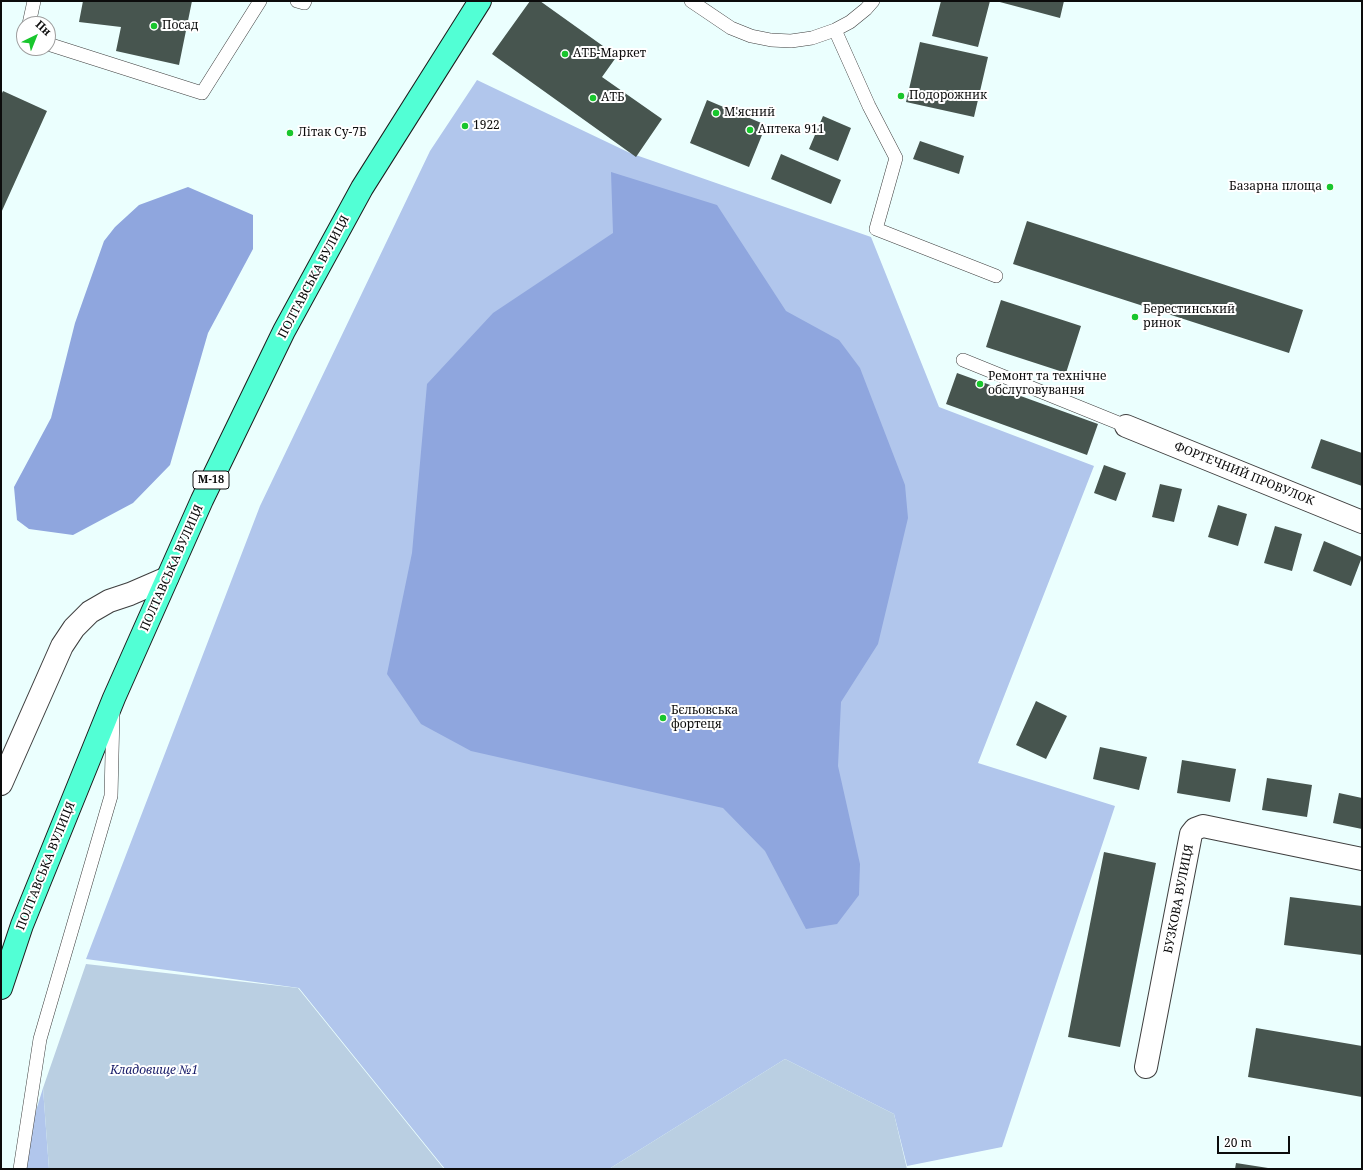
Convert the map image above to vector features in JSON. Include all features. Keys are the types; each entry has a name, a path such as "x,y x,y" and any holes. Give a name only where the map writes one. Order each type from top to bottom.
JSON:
{"highway":[{"name":"ПОЛТАВСЬКА ВУЛИЦЯ","path":"1,988 22,925 114,698 202,500 284,331 362,188 480,1"}],"street":[{"name":"ФОРТЕЧНИЙ ПРОВУЛОК","path":"1126,426 1362,522"},
{"path":"1,784 62,646 74,628 90,612 109,601 130,594 167,578"},
{"name":"БУЗКОВА ВУЛИЦЯ","path":"1146,1067 1191,834 1195,829 1203,826 1362,859"}],"lane":[{"path":"31,16 34,1"},
{"path":"56,47 202,93 260,1"},
{"path":"297,1 304,3 305,1"},
{"path":"691,1 731,28 751,36 771,40 791,41 812,38 835,30 850,22 873,1"},
{"path":"835,30 869,106 896,158 876,229 996,276"},
{"path":"963,360 1126,426"},
{"path":"20,1169 40,1039 111,796 114,698"}],"shaded area":[{"path":"477,80 630,153 871,237 939,407 1094,466 978,763 1115,806 1002,1147 907,1166 894,1114 785,1059 609,1169 445,1169 299,988 86,959 260,506 430,151"},
{"path":"611,172 717,205 786,311 839,340 860,368 905,485 908,518 878,644 841,702 838,766 860,864 859,895 837,924 806,929 765,851 723,808 471,751 421,724 387,674 412,553 427,384 493,313 613,233"},
{"path":"188,187 253,215 253,249 208,333 170,465 133,503 73,535 29,529 17,520 14,487 51,418 75,323 104,241 115,227 139,205"},
{"path":"43,1088 49,1169 18,1169"}],"green space":[{"name":"Кладовище №1","path":"86,964 298,988 444,1169 49,1169 43,1088"},
{"path":"785,1059 894,1114 907,1169 609,1169"}],"building":[{"name":"Посад","path":"83,1 192,1 179,65 116,51 121,27 79,22"},
{"name":"АТБ","path":"530,1 540,1 617,56 602,77 662,119 636,157 492,54"},
{"path":"941,1 990,1 978,47 932,36"},
{"path":"996,1 1064,1 1060,18"},
{"path":"920,42 988,57 974,117 906,102"},
{"path":"3,91 47,111 1,213 1,95"},
{"path":"707,100 766,125 749,167 690,143"},
{"path":"823,116 851,128 838,161 809,149"},
{"path":"920,141 964,156 959,174 913,159"},
{"path":"781,154 841,180 831,204 771,179"},
{"path":"1027,221 1303,310 1289,353 1013,264"},
{"path":"1001,300 1081,326 1066,373 986,347"},
{"path":"957,373 1098,424 1087,455 946,404"},
{"path":"1321,439 1362,453 1362,486 1311,468"},
{"path":"1104,465 1126,473 1116,501 1094,493"},
{"path":"1160,484 1182,489 1174,522 1152,517"},
{"path":"1218,505 1247,514 1238,546 1208,537"},
{"path":"1275,526 1302,534 1292,571 1264,563"},
{"path":"1324,541 1362,557 1351,586 1313,571"},
{"path":"1036,701 1067,716 1046,759 1016,745"},
{"path":"1100,747 1147,757 1139,790 1093,779"},
{"path":"1182,760 1236,769 1230,802 1177,793"},
{"path":"1267,778 1312,785 1307,817 1262,810"},
{"path":"1339,793 1362,798 1362,829 1333,823"},
{"path":"1104,852 1156,863 1120,1047 1068,1037"},
{"path":"1290,897 1362,906 1362,955 1284,945"},
{"path":"1256,1028 1362,1046 1362,1097 1248,1077"},
{"path":"1236,1163 1268,1168 1268,1169 1235,1169"}],"place":[{"name":"Посад","path":"154,26"},
{"name":"АТБ-Маркет","path":"565,54"},
{"name":"Подорожник","path":"901,96"},
{"name":"АТБ","path":"593,98"},
{"name":"М'ясний","path":"716,113"},
{"name":"1922","path":"465,126"},
{"name":"Аптека 911","path":"750,130"},
{"name":"Літак Су-7Б","path":"290,133"},
{"name":"Базарна площа","path":"1330,187"},
{"name":"Берестинський ринок","path":"1135,317"},
{"name":"Ремонт та технічне обслуговування","path":"980,384"},
{"name":"Бєльовська фортеця","path":"663,718"}]}
